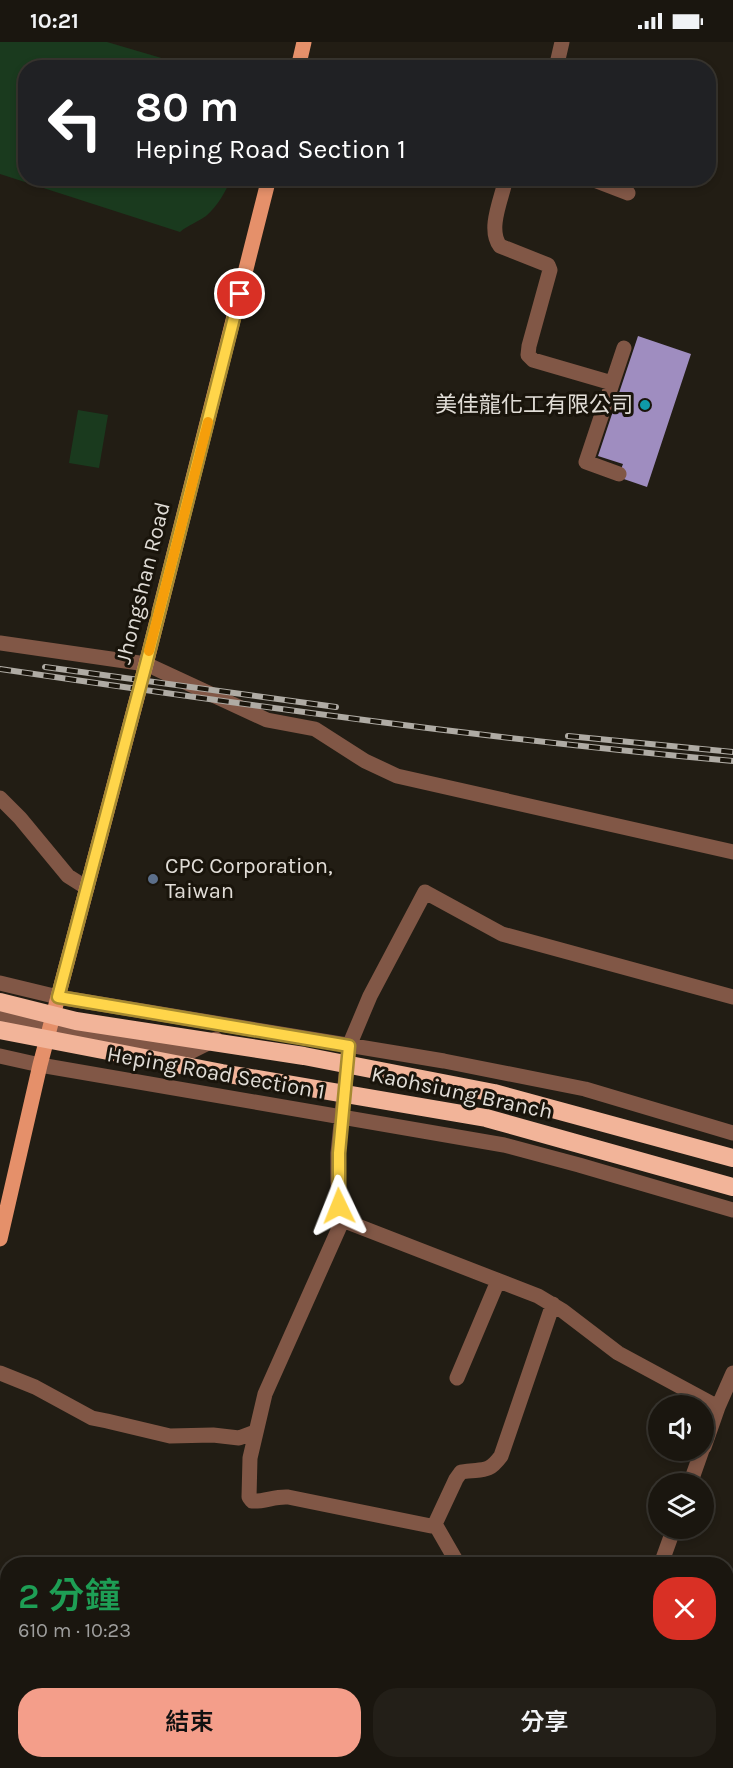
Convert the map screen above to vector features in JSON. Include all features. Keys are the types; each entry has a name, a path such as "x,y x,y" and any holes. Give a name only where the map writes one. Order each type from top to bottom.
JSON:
{"highway":[{"name":"Kaohsiung Branch","path":"0,1002 76,1021 304,1056 494,1093 733,1158"},
{"name":"Kaohsiung Branch","path":"0,1030 222,1073 486,1118 733,1187"}],"main road":[{"path":"300,60 304,42"},
{"name":"Jhongshan Road","path":"0,1239 40,1065 146,664 267,186"}],"street":[{"path":"558,60 562,42"},
{"path":"504,186 495,226 495,239 500,246 548,265 550,270 528,355 533,360 612,383"},
{"path":"610,186 628,193"},
{"path":"619,474 586,462 624,348"},
{"path":"0,643 146,664 267,720 315,729 365,761 397,776 733,852"},
{"path":"0,798 20,818 68,876 87,888"},
{"path":"718,1407 618,1353 553,1304 350,1223 339,1206 338,1180 349,1046 370,996 425,892 502,934 733,997"},
{"path":"0,983 58,997 444,1060 585,1089 733,1133"},
{"path":"0,1018 190,1052 240,1027"},
{"name":"Heping Road Section 1","path":"0,1056 40,1065 504,1145 733,1210"},
{"path":"344,1217 265,1395 250,1458 249,1497 252,1501 277,1496 288,1497 431,1526 435,1524 461,1472 486,1470 501,1456 553,1304"},
{"path":"457,1378 498,1281"},
{"path":"0,1373 35,1387 92,1418 170,1436 213,1435 239,1438 255,1432"},
{"path":"714,1418 733,1373"},
{"path":"435,1524 454,1557"},
{"path":"664,1557 670,1539"}],"green space":[{"path":"0,42 107,42 168,60 18,60 18,180 0,174"},
{"path":"37,186 228,186 217,204 206,216 180,232"},
{"path":"78,410 108,415 99,468 69,463"}],"building":[{"name":"美佳龍化工有限公司","path":"638,336 691,354 647,487 618,477 623,464 598,456"}],"railway":[{"path":"45,667 336,707"},
{"path":"0,669 366,720 733,761"},
{"path":"568,736 733,752"}],"slow traffic":[{"path":"149,651 208,422"}],"place":[{"name":"美佳龍化工有限公司","path":"645,405"},
{"name":"CPC Corporation, Taiwan","path":"153,879"}],"route":[{"path":"240,294 58,997 349,1046 339,1153 339,1206"}]}
